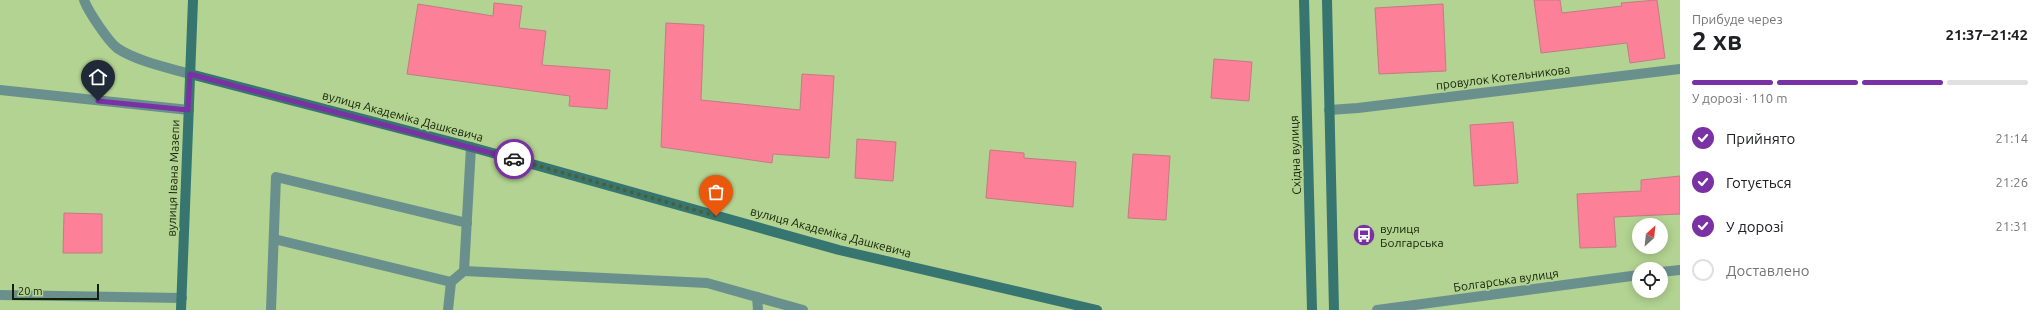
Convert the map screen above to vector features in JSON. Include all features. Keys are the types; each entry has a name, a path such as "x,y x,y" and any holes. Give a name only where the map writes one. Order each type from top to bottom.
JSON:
{"main road":[{"name":"вулиця Івана Мазепи","path":"181,310 193,0"},
{"name":"Східна вулиця","path":"1304,0 1312,310"},
{"path":"1326,0 1334,310"},
{"name":"вулиця Академіка Дашкевича","path":"190,74 470,147 839,250 1097,310"}],"street":[{"path":"84,0 88,11 117,48 149,63 190,74"},
{"name":"провулок Котельникова","path":"1329,110 1366,107 1680,69"},
{"path":"0,90 188,110"},
{"path":"464,271 470,147"},
{"path":"271,310 276,177 467,223"},
{"path":"274,239 451,282"},
{"path":"1668,271 1680,270"},
{"path":"448,310 451,282 464,271 707,283 803,310"},
{"name":"Болгарська вулиця","path":"1377,310 1632,276"},
{"path":"0,295 182,298"},
{"path":"757,297 758,310"}],"building":[{"path":"1534,0 1560,0 1562,13 1622,6 1621,3 1657,0 1665,58 1630,63 1627,43 1541,53"},
{"path":"494,3 522,6 519,28 546,31 542,65 610,70 607,109 569,106 570,96 407,74 418,4 493,16"},
{"path":"1443,4 1446,71 1379,74 1375,8"},
{"path":"666,23 704,25 701,100 800,110 802,74 834,76 829,158 773,154 772,163 661,147"},
{"path":"1214,59 1252,62 1249,101 1211,98"},
{"path":"1513,122 1518,183 1474,186 1470,125"},
{"path":"857,139 896,142 893,181 855,178"},
{"path":"990,150 1024,153 1024,158 1076,162 1073,207 986,198"},
{"path":"1133,154 1170,156 1166,220 1128,218"},
{"path":"1680,176 1680,214 1614,217 1616,247 1580,248 1577,194 1641,191 1641,180"},
{"path":"64,213 102,214 102,253 63,253"}],"way so far":[{"path":"514,159 716,216"}],"place":[{"name":"вулиця Болгарська","path":"1364,235"}],"route":[{"path":"98,101 188,110 190,74 514,159"}]}
